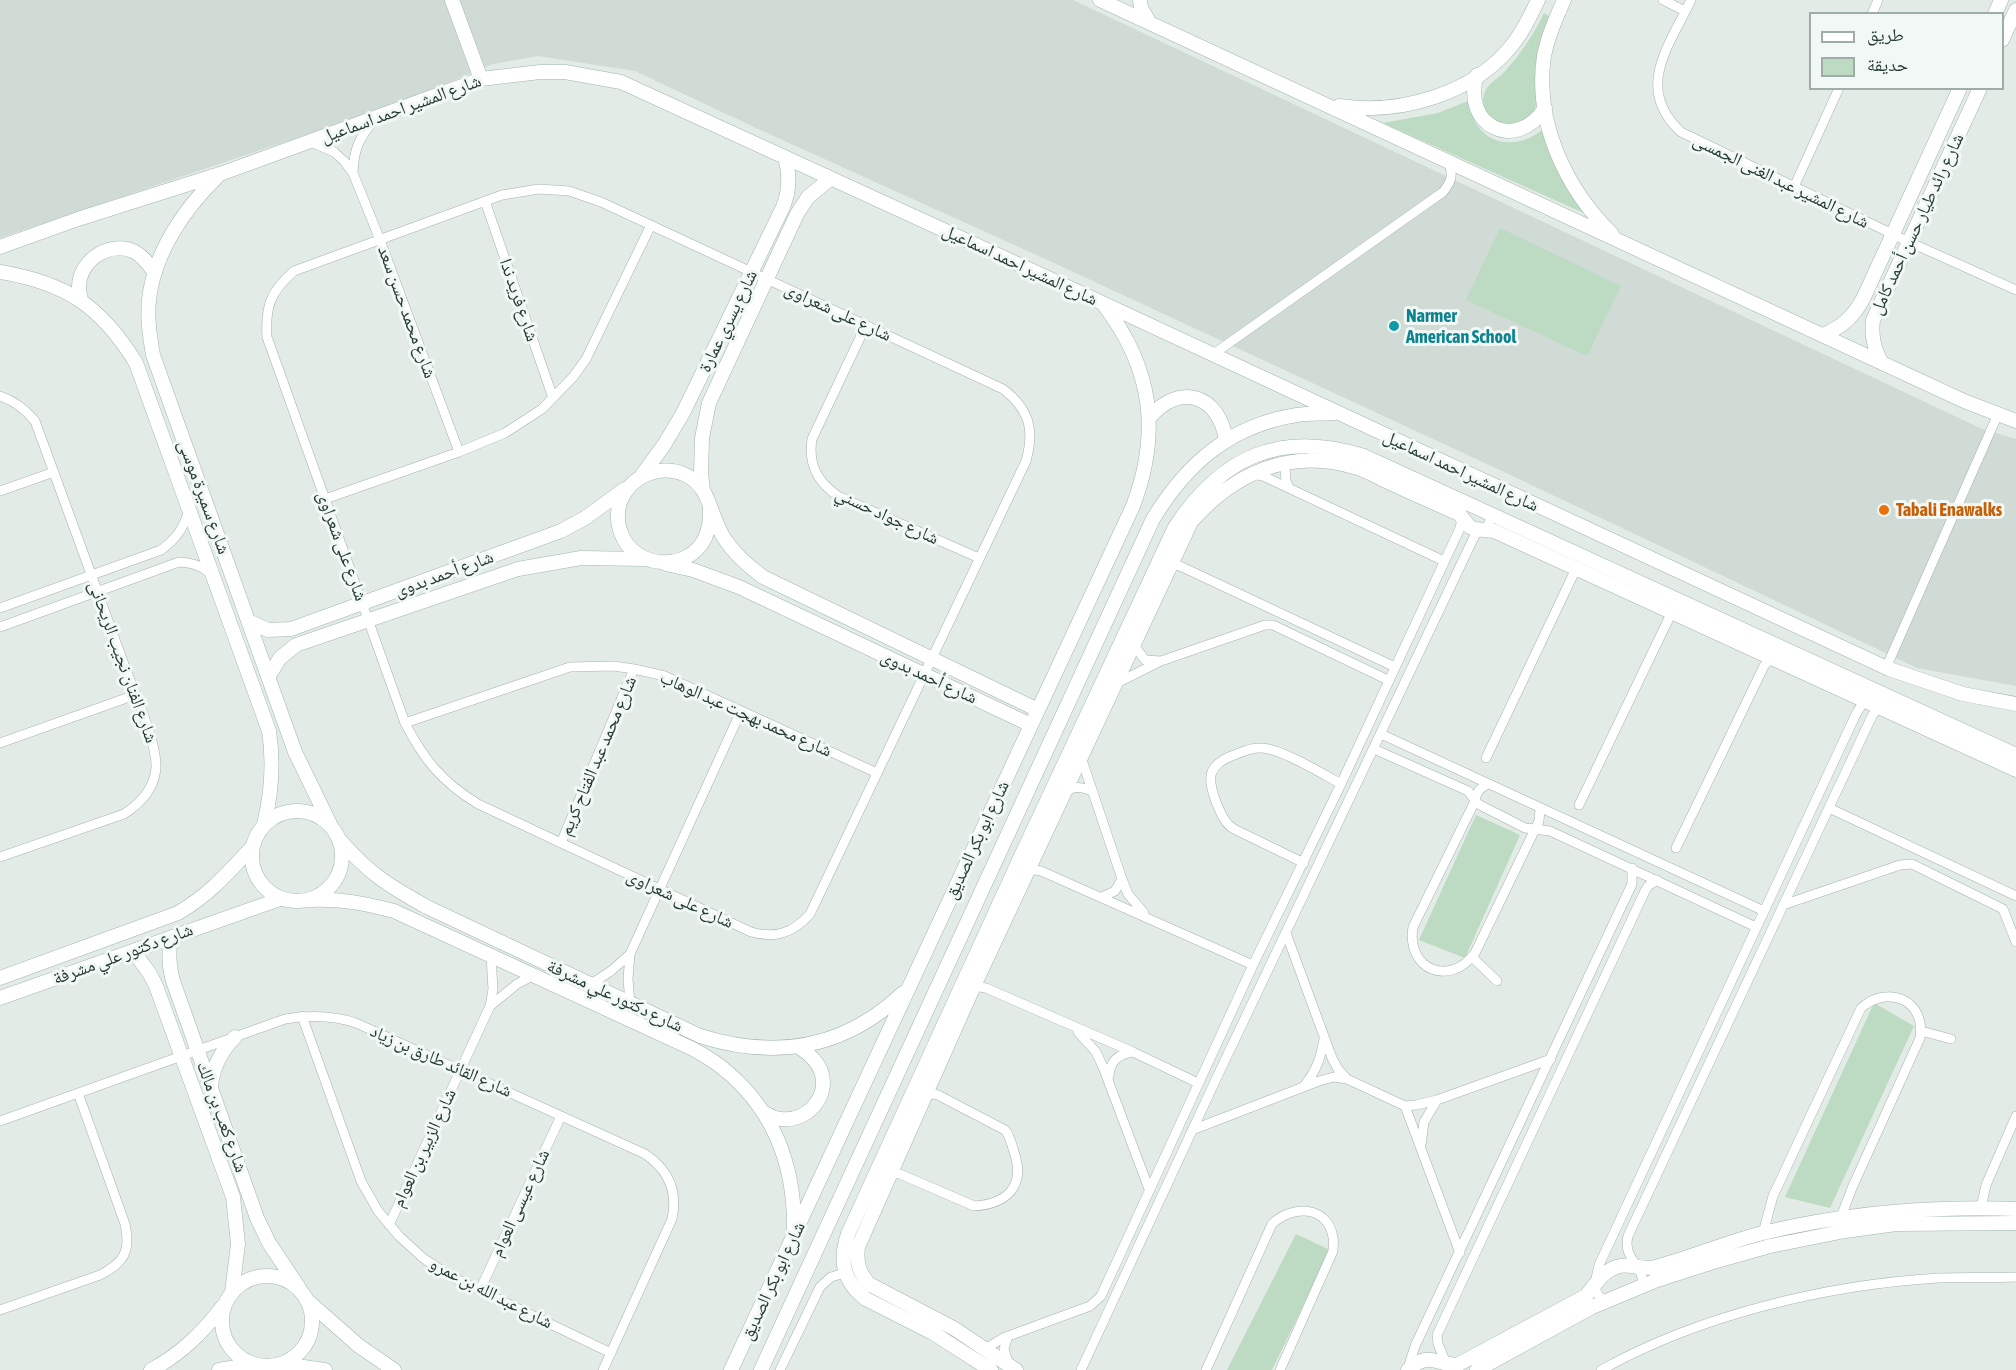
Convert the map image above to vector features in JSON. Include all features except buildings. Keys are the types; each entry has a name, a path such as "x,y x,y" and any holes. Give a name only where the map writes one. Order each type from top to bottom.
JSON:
{"street":[{"path":"452,0 481,79"},
{"path":"1100,0 1964,401 2016,421"},
{"path":"1140,0 1141,8 1150,23"},
{"path":"1325,104 1378,109 1404,106 1455,89 1496,61 1512,45 1527,24 1538,0"},
{"path":"1564,0 1550,34 1544,57 1545,108 1560,159 1571,182 1586,204 1620,242"},
{"path":"1663,0 1685,11"},
{"name":"شارع المشير عبد الغنى الجمسى","path":"1691,0 1659,67 1657,89 1662,110 1682,132 1909,242 2016,290"},
{"path":"2004,36 2016,10"},
{"name":"شارع المشير احمد اسماعيل","path":"0,247 78,219 220,174 481,79 540,72 565,72 621,82 1886,668 1963,694 2016,704"},
{"path":"1477,75 1473,88 1474,101 1479,114 1488,124 1514,131 1527,127 1538,119 1545,108"},
{"path":"1794,187 1838,90"},
{"name":"شارع رائد طيار حسن أحمد كامل","path":"1823,335 1847,322 1856,311 1959,90"},
{"name":"شارع رائد طيار حسن أحمد كامل","path":"1881,362 1874,349 1871,335 1873,320 1979,90"},
{"path":"353,173 357,144 378,116"},
{"name":"شارع محمد حسن سعد","path":"311,142 334,152 353,173 459,452"},
{"name":"شارع يسري عمارة","path":"642,475 664,445 683,412 786,197 789,177 785,157"},
{"path":"1212,355 1443,192 1451,183 1452,173 1449,162"},
{"name":"شارع سميرة موسى","path":"220,174 185,213 167,242 154,273 149,300 149,328 153,355 298,761 331,826"},
{"name":"شارع يسري عمارة","path":"703,491 702,447 709,403 802,205 814,190 830,179"},
{"name":"شارع على شعراوى","path":"557,189 585,196 751,272 1003,389 1016,399 1025,413 1030,428 1030,445 1026,460 810,914 790,931 764,936 660,890 478,804 454,789 429,763 405,723 267,337 266,318 270,300 280,284 294,271 520,190 557,189"},
{"name":"شارع فريد ندا","path":"485,201 553,398"},
{"path":"325,499 459,452 505,433 524,422 553,398 586,359 651,225"},
{"path":"81,300 79,285 83,271 92,259 104,251 119,248 134,252 146,260 154,273"},
{"name":"شارع سميرة موسى","path":"0,272 28,276 56,286 81,300 103,318 121,339 136,363 269,731 273,755 273,779 264,824"},
{"name":"شارع ابو بكر الصديق","path":"731,1370 1141,485 1150,440 1150,417 1146,392 1140,368 1130,345 1103,304"},
{"name":"شارع جواد حسني","path":"866,325 812,439 810,450 815,472 821,482 838,496 979,558"},
{"name":"شارع الفنان نجيب الريحانى","path":"0,396 13,400 26,409 35,421 156,759 153,781 142,801 124,814 0,857"},
{"path":"1150,417 1160,405 1174,398 1189,397 1204,401 1216,411 1224,425 1226,440"},
{"name":"شارع ابو بكر الصديق","path":"761,1370 1153,519 1167,495 1184,474 1226,440 1261,424 1298,415 1337,413"},
{"path":"1886,668 1998,414"},
{"path":"1010,1368 955,1329 878,1290 863,1276 857,1257 858,1247 1059,790 1130,638 1175,526 1189,505 1204,489 1238,463 1279,448 1300,446 1343,449 1364,456 1882,700 2016,770"},
{"path":"1059,790 1081,758 1115,684 1130,638 1171,565 1191,522 1208,502 1228,486 1251,474 1289,462 1323,461 1356,467 1459,514 1470,526 1494,531 1771,658 1867,693"},
{"path":"1289,462 1285,467 1289,488"},
{"path":"658,470 676,471 691,478 703,491 710,507 710,524 704,540 693,553 678,561 661,563 645,558 631,549 621,534 618,517 620,500 629,486 642,475 658,470"},
{"path":"0,491 54,472"},
{"path":"1251,474 1263,476 1444,561"},
{"name":"شارع أحمد بدوى","path":"248,621 268,630 291,629 561,531 608,503 629,486"},
{"path":"985,1349 1008,1336 1090,1306 1101,1296 1197,1083 1304,863 1420,614 1463,518 1463,507 1468,503"},
{"name":"شارع أحمد بدوى","path":"710,507 724,539 748,566 763,577 1038,710"},
{"path":"0,608 161,550 180,532 189,508"},
{"path":"1081,1370 1217,1077 1475,535 1489,524 1491,514"},
{"name":"شارع أحمد بدوى","path":"268,677 280,658 297,645 518,569 581,558 645,558"},
{"path":"0,627 179,562 198,565 214,576"},
{"name":"شارع أحمد بدوى","path":"661,563 693,570 739,587 1031,725"},
{"path":"1171,565 1180,566 1395,667"},
{"path":"1485,758 1573,575 1579,569"},
{"path":"1579,805 1670,616 1674,613"},
{"path":"1420,614 1434,621"},
{"path":"1115,684 1161,661 1265,625 1273,626 1389,680"},
{"path":"1130,638 1142,658 1161,661"},
{"path":"1676,848 1764,666 1771,658"},
{"name":"شارع محمد بهجت عبد الوهاب","path":"405,723 570,667 613,666 664,676 877,773"},
{"name":"شارع محمد عبد الفتاح كريم","path":"561,843 634,669"},
{"path":"1606,1301 1596,1293 1595,1284 1599,1265 1867,693"},
{"path":"0,743 135,695"},
{"path":"1882,700 2016,755"},
{"path":"1642,1286 1642,1275 1627,1250 1628,1236 1872,716 1882,700"},
{"path":"630,1003 628,979 630,954 741,711"},
{"path":"1381,734 1764,911"},
{"path":"1304,863 1234,829 1226,822 1210,786 1212,770 1224,758 1250,749 1269,748 1341,784"},
{"path":"1374,749 1468,791 1475,801 1525,828 1550,831 1756,927"},
{"path":"1081,758 1122,879 1133,901 1150,918"},
{"path":"1488,784 1478,790 1475,801 1413,927 1413,949 1419,959 1432,969 1451,971 1460,968 1472,957 1539,820 1540,809"},
{"path":"1059,790 1074,787 1092,792"},
{"path":"1829,808 2016,896"},
{"path":"290,811 305,811 320,816 331,826 339,839 342,854 340,869 334,882 324,893 310,900 295,902 280,898 267,890 257,878 252,863 252,847 258,831 264,824 276,815 290,811"},
{"name":"شارع دكتور علي مشرفة","path":"339,839 370,872 389,886 427,907 700,1036 724,1044 774,1049 799,1047 824,1041 870,1020 908,987"},
{"name":"شارع دكتور علي مشرفة","path":"0,978 177,913 198,901 217,885 252,847"},
{"path":"1028,860 1041,871 1253,965"},
{"path":"991,1370 933,1333 856,1292 845,1273 843,1260 848,1234 1028,860"},
{"path":"1783,905 1900,865 1912,864 2000,907 2005,912 2016,942"},
{"path":"1407,1370 1416,1346 1632,885 1632,868"},
{"path":"1780,877 1793,884"},
{"path":"1102,897 1115,891 1122,879"},
{"path":"1448,1366 1438,1344 1437,1335 1645,891 1657,880"},
{"name":"شارع دكتور علي مشرفة","path":"0,998 280,898"},
{"path":"950,898 974,909"},
{"name":"شارع دكتور علي مشرفة","path":"310,900 356,901 394,911 693,1049 720,1066 736,1080 763,1112 779,1141 790,1171 795,1203 794,1236"},
{"path":"1286,933 1332,1058 1347,1079"},
{"name":"شارع كعب بن مالك","path":"171,938 169,952 171,974 257,1218 269,1243 299,1288"},
{"name":"شارع كعب بن مالك","path":"133,951 156,986 232,1197 238,1245 232,1292"},
{"path":"591,984 611,971 630,954"},
{"name":"شارع الزبير بن العوام","path":"389,1225 490,1006 493,989 490,956"},
{"path":"1472,957 1497,981"},
{"path":"557,987 564,972"},
{"name":"شارع الزبير بن العوام","path":"490,1006 517,984 532,976"},
{"path":"974,986 986,988 1133,1052 1197,1083"},
{"path":"1763,1233 1773,1196 1861,1008 1870,1000 1881,996 1893,996 1911,1005 1919,1017 1920,1038 1841,1217"},
{"name":"شارع القائد طارق بن زياد","path":"0,1121 285,1019 302,1016 329,1016 356,1023 645,1154 656,1161 668,1176 674,1194 675,1207 672,1219 603,1370"},
{"name":"شارع عبد الله بن عمرو","path":"302,1016 361,1181 389,1225 410,1247 450,1276 611,1353"},
{"path":"1075,1028 1096,1052 1149,1189"},
{"path":"1921,1031 1951,1039"},
{"path":"1302,1088 1314,1073 1322,1055 1324,1036"},
{"path":"211,1088 213,1071 219,1056 235,1037"},
{"path":"763,1112 777,1119 794,1120 808,1113 819,1101 823,1086 821,1070 812,1057 799,1047"},
{"path":"1109,1083 1108,1073 1116,1058 1124,1053 1133,1052"},
{"path":"1192,1130 1334,1077 1347,1079 1405,1106 1437,1100 1551,1059"},
{"path":"1204,1070 1217,1077"},
{"path":"890,1173 900,1174 974,1206 1007,1196 1016,1185 1019,1165 1005,1130 938,1095 926,1093"},
{"path":"0,1310 100,1275 115,1268 125,1255 128,1239 125,1224 78,1094"},
{"path":"1421,1147 1424,1122 1437,1100"},
{"path":"1189,1101 1203,1108"},
{"path":"1405,1106 1460,1252"},
{"name":"شارع عيسى العوام","path":"480,1290 561,1116"},
{"path":"1981,1208 1986,1185 2016,1116"},
{"path":"1506,1156 1519,1163"},
{"path":"1407,1370 1425,1359 1436,1359 1448,1366 1456,1365 1586,1296 1608,1271 1619,1266 1653,1268 1763,1233 1841,1217 1878,1212 2016,1209"},
{"path":"1206,1370 1272,1224 1291,1211 1302,1210 1312,1212 1324,1220 1333,1235 1333,1251 1280,1370"},
{"path":"1479,1370 1606,1301 1713,1262 1770,1246 1845,1231 1896,1224 2016,1223"},
{"path":"780,1370 820,1287 831,1276 845,1273"},
{"path":"151,1370 190,1344 224,1305 232,1292 243,1282 257,1276 272,1275 287,1280 299,1288 308,1301 359,1346 394,1370"},
{"path":"1601,1370 1673,1337 1727,1318 1807,1297 1884,1284 1939,1278 2016,1277"},
{"path":"282,1364 296,1356 306,1345 312,1323 308,1301"},
{"path":"224,1305 222,1319 224,1334 230,1347 240,1357 254,1364"},
{"path":"761,1307 785,1317"},
{"path":"1008,1336 1004,1349 1010,1368"},
{"path":"219,1370 254,1364 268,1366 282,1364 325,1370"}],"shaded area":[{"path":"0,0 1073,0 1980,428 2016,439 2016,686 1917,668 1502,471 635,71 538,56 493,64 391,106 0,238"}],"green space":[{"path":"1544,13 1550,17 1538,57 1536,107 1528,120 1517,126 1491,121 1484,105 1483,98 1486,90 1518,56"},
{"path":"1468,101 1480,129 1495,140 1514,142 1524,140 1542,130 1547,144 1586,214 1383,123 1438,113"},
{"path":"1500,228 1621,286 1587,356 1466,300"},
{"path":"1476,815 1520,835 1465,958 1419,940"},
{"path":"1874,1003 1914,1026 1830,1208 1785,1197"},
{"path":"1296,1234 1330,1250 1272,1370 1227,1370"}],"place":[{"name":"Narmer American School","path":"1394,326"},
{"name":"Tabali Enawalks","path":"1884,510"}]}
